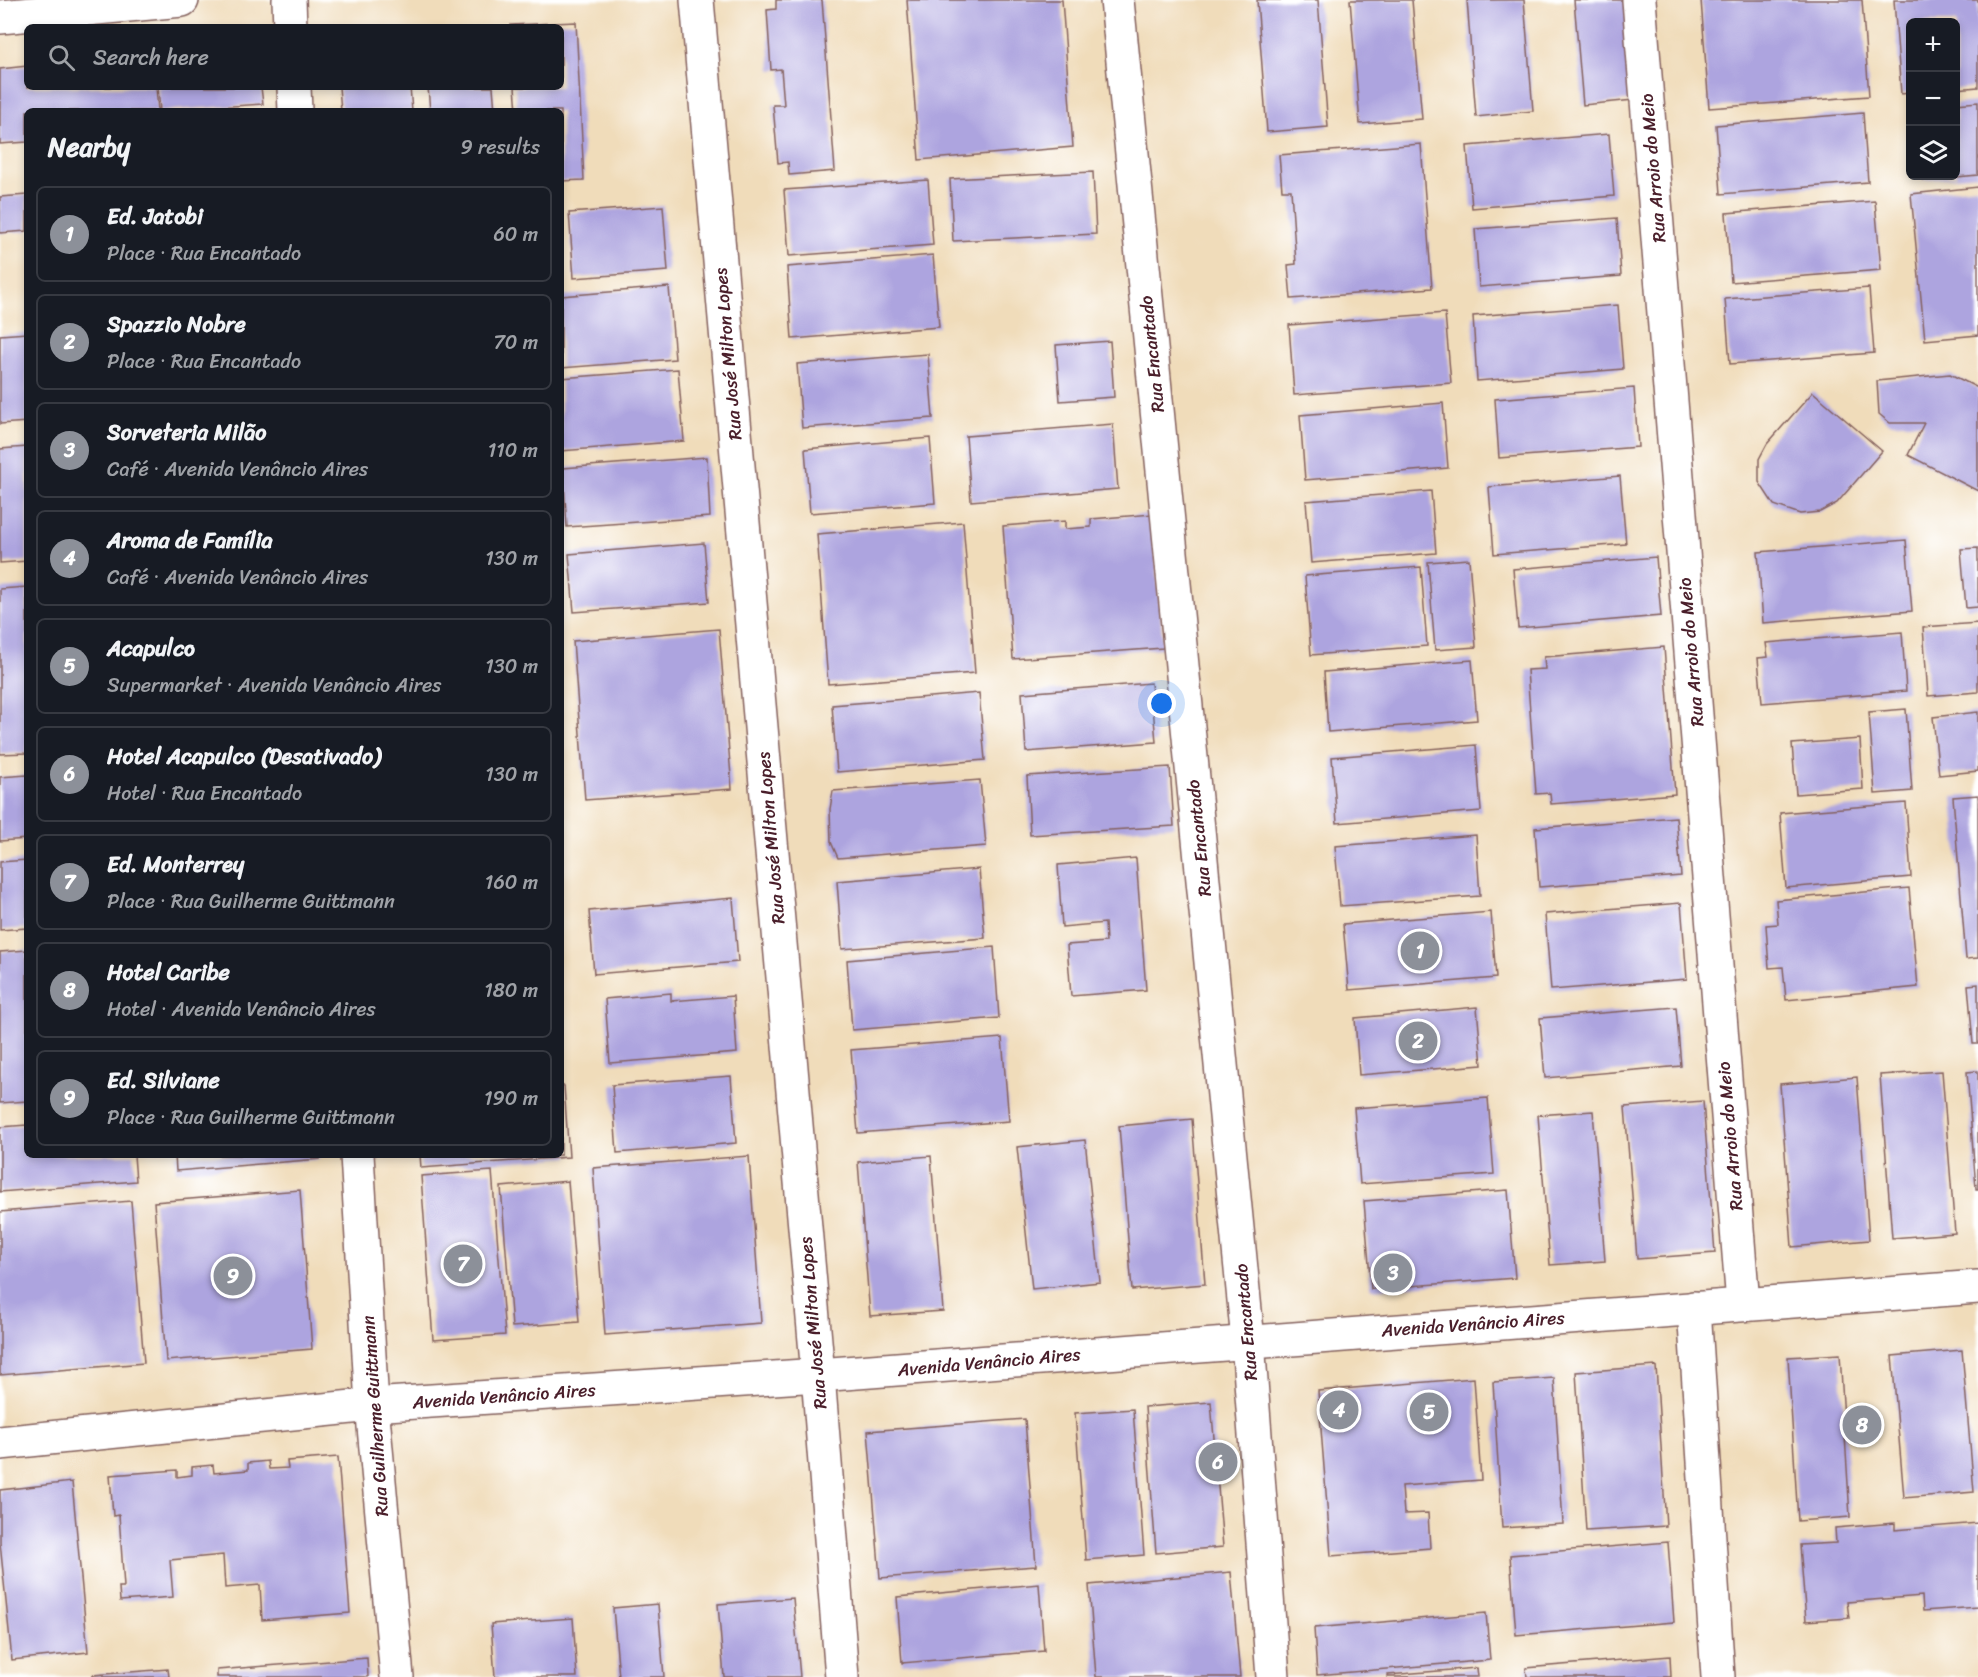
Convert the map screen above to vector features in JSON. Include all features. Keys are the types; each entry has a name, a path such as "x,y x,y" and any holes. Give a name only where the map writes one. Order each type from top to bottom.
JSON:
{"street":[{"path":"0,17 182,0"},
{"path":"289,0 290,24"},
{"name":"Rua José Milton Lopes","path":"697,0 818,1375 842,1677"},
{"name":"Rua Encantado","path":"1117,0 1248,1341 1273,1677"},
{"name":"Rua Arroio do Meio","path":"1639,0 1743,1304"},
{"path":"294,90 296,108"},
{"name":"Rua Guilherme Guittmann","path":"357,1158 372,1405 397,1677"},
{"name":"Avenida Venâncio Aires","path":"0,1443 372,1405 818,1375 1978,1287"},
{"path":"1694,1308 1718,1677"}],"building":[{"path":"776,0 822,0 835,171 789,175 788,162 778,163 773,105 784,105 781,69 771,70 767,10 776,9"},
{"path":"907,0 1062,0 1073,147 919,160"},
{"path":"1257,0 1318,0 1328,127 1267,132"},
{"path":"1350,0 1412,0 1422,119 1360,124"},
{"path":"1467,0 1524,0 1533,111 1476,117"},
{"path":"1574,0 1635,0 1644,99 1583,105"},
{"path":"1701,0 1862,0 1869,96 1709,108"},
{"path":"1894,0 1978,0 1978,87 1960,89 1960,18 1906,18 1906,93 1901,94"},
{"path":"576,22 584,180 564,181 564,108 517,108 515,90 564,90 564,24 532,24"},
{"path":"24,66 24,90 156,90 158,108 24,108 24,142 0,144 0,69"},
{"path":"158,90 261,90 263,104 204,108 160,108"},
{"path":"339,90 410,90 412,108 341,108"},
{"path":"428,90 493,90 495,108 430,108"},
{"path":"1978,102 1978,175 1960,177 1960,104"},
{"path":"1863,113 1868,182 1721,194 1716,125"},
{"path":"1609,134 1614,196 1472,208 1467,146"},
{"path":"1421,144 1432,288 1291,299 1288,265 1296,264 1291,190 1282,190 1279,155"},
{"path":"1093,172 1096,234 953,241 950,179"},
{"path":"928,180 933,245 789,256 784,190"},
{"path":"1978,187 1978,335 1925,340 1911,194"},
{"path":"24,195 24,231 0,233 0,197"},
{"path":"1875,201 1881,270 1731,282 1726,213"},
{"path":"663,206 668,271 574,278 569,213"},
{"path":"1617,218 1621,276 1479,287 1475,229"},
{"path":"933,255 939,327 792,339 787,267"},
{"path":"669,287 675,359 564,368 564,296"},
{"path":"1869,288 1874,353 1730,364 1725,299"},
{"path":"1618,305 1623,369 1477,381 1473,316"},
{"path":"1445,313 1451,383 1294,395 1289,325"},
{"path":"24,333 24,422 0,424 0,335"},
{"path":"1110,341 1114,397 1060,401 1056,345"},
{"path":"928,354 933,418 802,428 797,364"},
{"path":"678,369 684,441 564,451 564,378"},
{"path":"1950,374 1978,388 1978,491 1908,455 1924,423 1890,423 1879,414 1877,381"},
{"path":"1634,388 1638,447 1499,458 1495,399"},
{"path":"1813,392 1882,451 1837,503 1820,512 1800,514 1774,505 1759,482 1759,459 1767,444"},
{"path":"1443,403 1448,468 1305,480 1300,415"},
{"path":"1113,424 1118,489 971,501 966,436"},
{"path":"930,438 935,503 810,513 805,449"},
{"path":"24,447 24,561 0,563 0,449"},
{"path":"707,457 710,517 567,527 564,468"},
{"path":"1620,476 1626,544 1494,554 1489,487"},
{"path":"1431,491 1436,553 1311,563 1306,501"},
{"path":"1153,514 1163,648 1013,659 1003,526 1065,521 1065,529 1091,527 1091,519"},
{"path":"963,522 975,673 828,684 817,534"},
{"path":"1906,540 1912,611 1763,623 1758,552"},
{"path":"704,543 709,602 574,612 569,554"},
{"path":"1978,548 1978,607 1966,608 1961,549"},
{"path":"1656,557 1661,616 1518,628 1513,569"},
{"path":"1469,559 1476,647 1435,650 1428,562"},
{"path":"1421,567 1427,646 1311,655 1305,576"},
{"path":"24,587 24,753 0,754 0,589"},
{"path":"1978,623 1978,692 1928,696 1923,627"},
{"path":"719,629 732,789 585,800 573,641"},
{"path":"1902,632 1906,691 1762,703 1758,658 1768,657 1766,643"},
{"path":"1664,647 1675,794 1551,804 1550,793 1536,794 1527,670 1545,669 1544,657"},
{"path":"1472,660 1477,720 1328,732 1324,672"},
{"path":"1151,683 1156,742 1026,752 1022,693"},
{"path":"979,693 985,760 837,772 832,705"},
{"path":"1906,709 1912,791 1875,794 1869,712"},
{"path":"1978,712 1978,771 1939,775 1933,717"},
{"path":"1860,739 1863,789 1796,794 1792,744"},
{"path":"1476,745 1481,811 1337,823 1332,757"},
{"path":"1170,767 1174,826 1030,835 1027,776"},
{"path":"24,775 24,839 0,841 0,777"},
{"path":"980,780 986,846 838,858 831,842 830,809 833,791"},
{"path":"1978,795 1978,958 1966,959 1953,797"},
{"path":"1906,803 1911,877 1786,888 1780,813"},
{"path":"1676,817 1681,876 1539,887 1535,828"},
{"path":"1476,835 1480,896 1340,906 1335,846"},
{"path":"1136,858 1146,990 1071,996 1067,945 1106,942 1105,923 1062,927 1058,865"},
{"path":"24,860 24,928 0,930 0,862"},
{"path":"979,869 985,938 842,949 837,881"},
{"path":"1909,888 1918,987 1786,1000 1783,967 1769,968 1766,925 1778,924 1776,900"},
{"path":"733,898 738,962 594,974 589,911"},
{"path":"1681,903 1687,979 1551,990 1545,914"},
{"path":"1491,912 1496,978 1349,990 1343,924"},
{"path":"994,947 999,1018 852,1030 847,960"},
{"path":"24,950 24,1101 0,1103 0,952"},
{"path":"1978,984 1978,1044 1973,1044 1968,985"},
{"path":"671,993 671,1001 733,996 737,1053 610,1063 605,999"},
{"path":"1477,1007 1482,1065 1359,1075 1355,1018"},
{"path":"1676,1007 1681,1066 1545,1078 1540,1018"},
{"path":"1002,1038 1009,1121 858,1133 851,1050"},
{"path":"1942,1071 1955,1233 1892,1238 1880,1075"},
{"path":"1978,1071 1978,1189 1976,1189 1967,1072"},
{"path":"731,1076 736,1143 617,1153 612,1085"},
{"path":"1857,1077 1869,1240 1792,1247 1780,1084"},
{"path":"564,1086 569,1157 564,1157"},
{"path":"1488,1098 1494,1174 1360,1184 1354,1108"},
{"path":"1703,1101 1715,1253 1637,1259 1625,1107"},
{"path":"1593,1111 1605,1261 1550,1265 1538,1115"},
{"path":"1192,1119 1205,1284 1132,1290 1119,1126"},
{"path":"24,1125 24,1158 134,1158 136,1181 0,1192 0,1127"},
{"path":"1085,1140 1100,1282 1032,1289 1017,1147"},
{"path":"749,1156 761,1323 605,1335 593,1168"},
{"path":"931,1156 943,1311 870,1316 858,1162"},
{"path":"175,1158 320,1159 176,1171"},
{"path":"420,1158 556,1158 421,1168"},
{"path":"492,1171 505,1335 433,1340 421,1176"},
{"path":"568,1181 579,1322 512,1327 501,1187"},
{"path":"300,1190 312,1349 166,1361 154,1202"},
{"path":"1508,1190 1515,1278 1371,1289 1364,1201"},
{"path":"131,1201 144,1363 0,1375 0,1212"},
{"path":"1962,1350 1974,1492 1904,1498 1892,1356"},
{"path":"1840,1354 1850,1517 1798,1521 1788,1357"},
{"path":"1656,1366 1666,1526 1586,1531 1576,1372"},
{"path":"1474,1378 1481,1480 1402,1486 1404,1514 1428,1513 1430,1548 1331,1556 1318,1391"},
{"path":"1554,1378 1563,1524 1502,1528 1493,1382"},
{"path":"1211,1402 1223,1547 1156,1553 1145,1407"},
{"path":"1133,1409 1144,1555 1086,1560 1075,1413"},
{"path":"1025,1419 1036,1566 880,1578 868,1431"},
{"path":"338,1457 350,1613 262,1620 260,1585 225,1588 223,1555 170,1560 173,1597 120,1601 119,1587 124,1587 119,1515 113,1516 110,1475 177,1470 177,1477 192,1475 192,1467 213,1465 214,1473 248,1470 248,1463 268,1461 269,1469 288,1468 287,1461"},
{"path":"72,1482 88,1652 12,1660 0,1543 0,1490"},
{"path":"1895,1523 1895,1530 1978,1523 1978,1607 1923,1611 1922,1596 1847,1602 1849,1618 1806,1621 1800,1545 1836,1543 1835,1528"},
{"path":"1668,1542 1674,1622 1516,1635 1510,1555"},
{"path":"1231,1572 1240,1677 1096,1677 1089,1585"},
{"path":"1039,1584 1044,1651 902,1663 897,1597"},
{"path":"793,1598 800,1677 724,1677 718,1604"},
{"path":"658,1604 664,1677 619,1677 613,1608"},
{"path":"1486,1613 1490,1660 1317,1675 1314,1628"},
{"path":"573,1618 577,1677 495,1677 491,1624"},
{"path":"1670,1656 1671,1677 1527,1677 1526,1668"},
{"path":"367,1658 368,1677 217,1677 217,1670"},
{"path":"1477,1668 1478,1677 1388,1677 1388,1675"},
{"path":"168,1669 169,1677 93,1677 93,1675"}],"place":[{"name":"Ed. Jatobi","path":"1420,951"},
{"name":"Spazzio Nobre","path":"1418,1041"},
{"name":"Ed. Monterrey","path":"463,1264"},
{"name":"Sorveteria Milão","path":"1393,1273"},
{"name":"Ed. Silviane","path":"233,1276"},
{"name":"Aroma de Família","path":"1339,1410"},
{"name":"Acapulco","path":"1429,1412"},
{"name":"Hotel Caribe","path":"1862,1425"},
{"name":"Hotel Acapulco (Desativado)","path":"1218,1462"}]}
